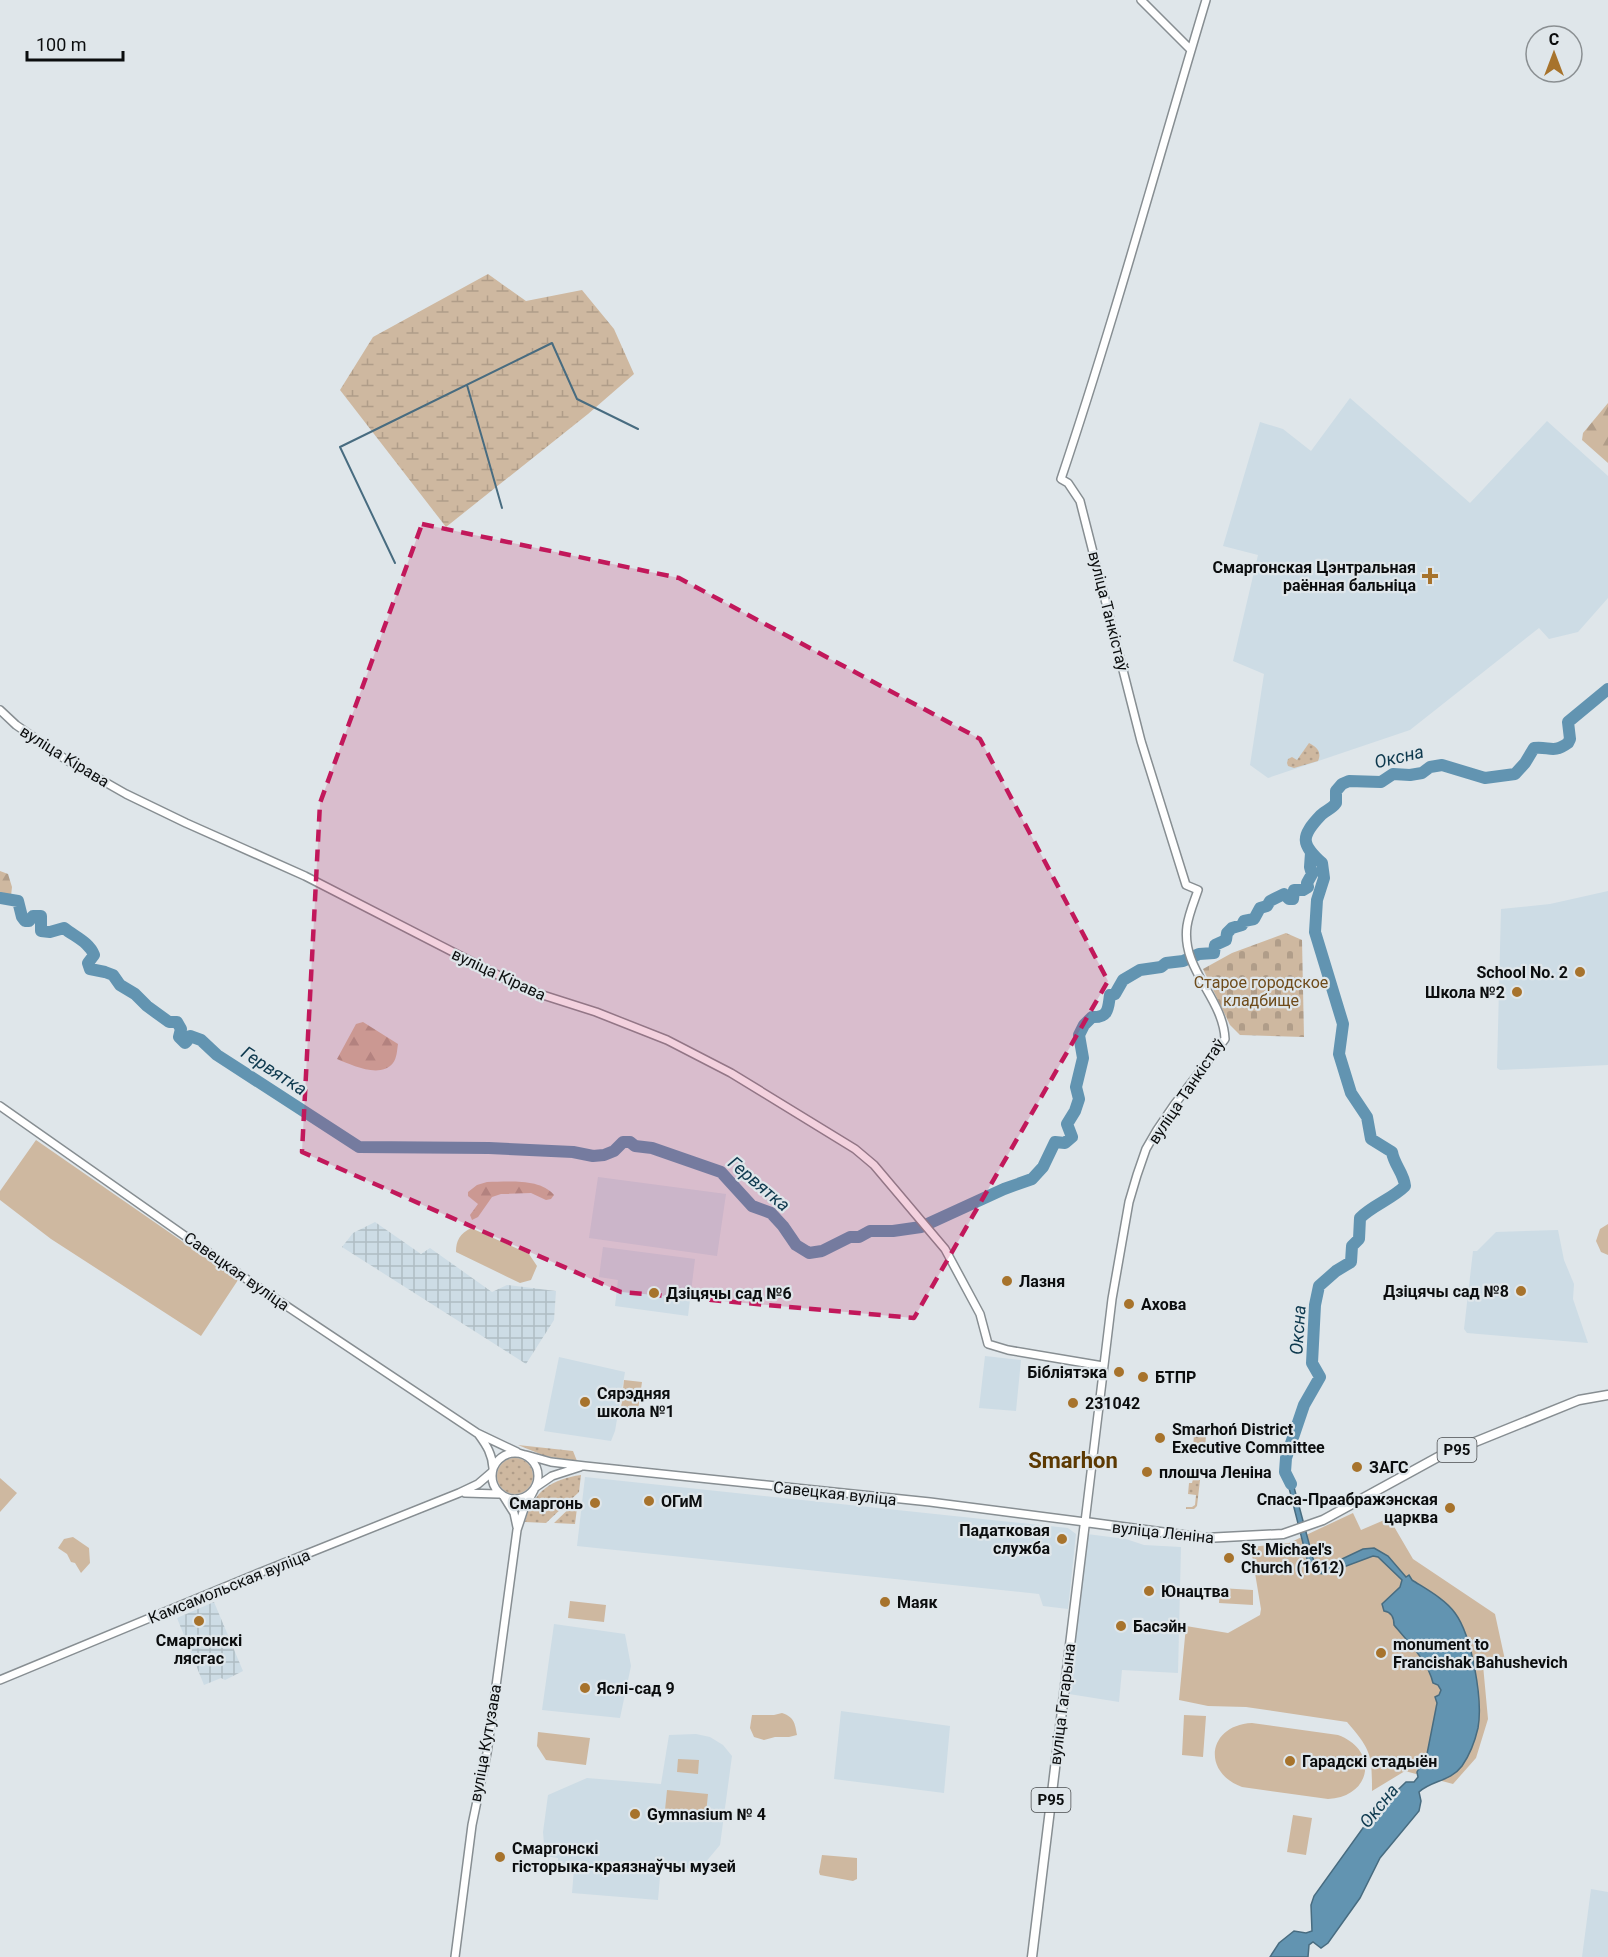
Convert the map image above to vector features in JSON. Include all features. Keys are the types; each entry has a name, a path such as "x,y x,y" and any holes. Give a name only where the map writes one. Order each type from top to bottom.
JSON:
{"main road":[{"name":"вуліца Леніна","path":"1085,1522 1206,1538 1270,1536 1294,1531 1313,1524 1438,1457 1579,1400 1608,1395"},
{"name":"вуліца Гагарына","path":"1032,1957 1085,1522"}],"street":[{"path":"1141,0 1191,50 1206,0"},
{"name":"вуліца Танкістаў","path":"1085,1522 1103,1366 1127,1213 1137,1175 1146,1149 1157,1130 1225,1039 1224,1023 1189,953 1187,926 1198,890 1186,885 1170,837 1141,741 1080,501 1075,491 1061,479 1080,423 1191,50"},
{"name":"вуліца Кірава","path":"0,710 16,725 68,761 186,824 305,876 527,990 645,1030 721,1067 864,1156 945,1249 980,1314 988,1344 1008,1350 1103,1366"},
{"name":"Савецкая вуліца","path":"0,1106 252,1283 477,1433 517,1452"},
{"name":"Савецкая вуліца","path":"477,1433 488,1447 492,1457 492,1470"},
{"path":"517,1452 526,1455 536,1466 538,1473 535,1488 522,1498 515,1499 501,1495 492,1483 492,1470 502,1456 517,1452"},
{"name":"Савецкая вуліца","path":"526,1455 551,1462 930,1502 1085,1522"},
{"name":"Савецкая вуліца","path":"535,1488 552,1476 585,1466"},
{"name":"Камсамольская вуліца","path":"0,1680 459,1493 478,1484 492,1470"},
{"name":"вуліца Кутузава","path":"455,1957 472,1824 487,1752 517,1530 524,1509 535,1488"},
{"name":"Камсамольская вуліца","path":"459,1493 478,1492 501,1495"},
{"name":"вуліца Кутузава","path":"501,1495 514,1513 517,1530"}],"highlighted area":[{"path":"422,524 679,578 980,739 1108,981 914,1318 621,1292 302,1152 320,803"}],"shaded area":[{"name":"Смаргонская Цэнтральная раённая бальніца","path":"1350,398 1470,503 1547,421 1608,476 1608,598 1578,632 1549,639 1539,628 1410,730 1268,778 1250,765 1264,674 1233,661 1258,555 1223,546 1260,422 1283,429 1311,451"},
{"path":"1608,891 1608,1065 1500,1070 1497,1068 1501,909 1550,904"},
{"path":"598,1177 726,1194 717,1256 589,1238"},
{"path":"375,1222 421,1254 430,1248 492,1292 507,1285 556,1291 554,1320 526,1364 342,1247 353,1233"},
{"name":"Дзіцячы сад №8","path":"1558,1230 1564,1260 1574,1284 1573,1299 1588,1343 1467,1333 1464,1329 1473,1251 1477,1251 1496,1232"},
{"name":"Дзіцячы сад №6","path":"603,1247 695,1259 688,1316 615,1306 618,1280 599,1277"},
{"path":"985,1356 1021,1360 1016,1411 979,1408"},
{"name":"Сярэдняя школа №1","path":"559,1357 625,1372 615,1431 611,1441 544,1431"},
{"path":"585,1477 1068,1528 1076,1534 1068,1609 1043,1606 1039,1594 577,1546"},
{"path":"1087,1534 1126,1539 1144,1545 1181,1547 1178,1673 1122,1670 1119,1702 1069,1694"},
{"path":"214,1602 243,1671 225,1680 221,1678 204,1685 177,1618"},
{"name":"Яслі-сад 9","path":"554,1624 625,1634 631,1666 620,1718 542,1710"},
{"path":"841,1711 950,1726 944,1793 834,1779"},
{"name":"Gymnasium № 4","path":"696,1734 710,1737 723,1745 732,1756 720,1845 699,1870 661,1865 658,1900 572,1893 574,1869 558,1868 558,1858 545,1856 543,1832 548,1795 587,1778 661,1784 669,1735"},
{"path":"1591,1889 1608,1892 1608,1957 1582,1957"}],"green space":[{"path":"488,274 526,301 582,290 614,329 634,374 588,414 446,527 340,390 373,337"},
{"path":"1608,403 1608,463 1582,440 1583,433"},
{"path":"1309,743 1318,750 1318,761 1294,768 1288,766 1288,759 1292,757 1297,760"},
{"path":"0,871 8,874 12,887 11,896 0,902"},
{"name":"Старое городское кладбище","path":"1286,933 1302,940 1304,1037 1240,1035 1230,1025 1203,969 1232,953"},
{"path":"363,1022 398,1044 395,1059 387,1068 366,1069 337,1059 356,1024"},
{"path":"36,1140 238,1280 201,1336 51,1239 0,1200 0,1191"},
{"path":"487,1182 532,1183 554,1195 551,1199 546,1200 531,1193 501,1194 492,1197 478,1217 472,1220 470,1215 478,1204 468,1196 468,1192 477,1185"},
{"path":"1608,1224 1608,1255 1601,1252 1596,1241 1600,1229"},
{"path":"471,1228 529,1254 537,1266 531,1280 520,1283 456,1252 459,1238"},
{"path":"624,1380 642,1382 638,1410 621,1408"},
{"path":"1194,1435 1206,1436 1205,1448 1193,1447"},
{"path":"518,1445 573,1451 577,1461 545,1456"},
{"path":"515,1458 528,1463 533,1476 528,1489 515,1494 502,1489 497,1476 502,1463"},
{"path":"581,1475 579,1492 546,1523 525,1522 533,1502 545,1488 561,1480"},
{"path":"0,1478 17,1493 0,1512"},
{"path":"1193,1479 1200,1480 1197,1506 1194,1509 1186,1509 1186,1507 1195,1505 1196,1495 1188,1494 1189,1483 1192,1483"},
{"path":"578,1500 575,1524 554,1523"},
{"path":"1353,1513 1361,1530 1389,1518 1413,1559 1495,1614 1505,1660 1483,1665 1488,1719 1476,1758 1453,1784 1405,1771 1372,1791 1368,1753 1361,1739 1347,1722 1246,1707 1208,1706 1179,1700 1186,1626 1228,1633 1260,1615 1261,1609 1250,1543 1251,1547 1289,1543"},
{"path":"73,1537 89,1548 90,1563 81,1573 67,1554 58,1548 64,1539"},
{"path":"1220,1588 1253,1590 1253,1605 1219,1603"},
{"path":"570,1601 606,1605 604,1622 568,1618"},
{"path":"782,1713 793,1721 797,1735 764,1740 754,1737 750,1728 752,1715"},
{"path":"1184,1715 1206,1716 1203,1757 1182,1755"},
{"name":"Гарадскі стадыён","path":"1252,1723 1338,1735 1351,1742 1360,1751 1364,1761 1365,1772 1361,1782 1354,1790 1343,1796 1328,1799 1242,1787 1229,1780 1220,1771 1216,1761 1215,1750 1219,1740 1226,1732 1237,1726"},
{"path":"538,1732 590,1738 586,1765 546,1760 537,1746"},
{"path":"678,1759 699,1760 698,1774 677,1772"},
{"path":"667,1790 708,1794 706,1814 665,1810"},
{"path":"1293,1815 1312,1818 1306,1855 1287,1852"},
{"path":"822,1855 857,1858 857,1879 853,1881 820,1875"}],"water":[{"path":"1285,1472 1291,1476 1314,1562 1308,1563"},
{"path":"1374,1548 1388,1556 1406,1577 1409,1575 1412,1580 1446,1603 1461,1623 1475,1669 1479,1701 1478,1728 1462,1766 1452,1775 1419,1792 1421,1801 1419,1811 1380,1858 1360,1898 1328,1943 1321,1948 1313,1942 1309,1945 1308,1957 1270,1957 1279,1943 1294,1931 1306,1933 1312,1931 1311,1905 1314,1896 1373,1814 1406,1782 1414,1782 1418,1777 1417,1772 1427,1754 1437,1703 1435,1697 1441,1690 1433,1683 1422,1659 1394,1625 1392,1616 1384,1611 1382,1604 1400,1587 1402,1580 1378,1557 1373,1556 1325,1574 1315,1573 1309,1565 1314,1563 1318,1568 1323,1568 1363,1549"}],"waterway":[{"path":"395,563 340,447 552,343 577,399 638,429"},
{"path":"467,385 502,508"},
{"name":"Оксна","path":"1291,1484 1285,1472 1286,1458 1304,1405 1320,1377 1312,1363 1315,1305 1319,1286 1351,1262 1352,1246 1359,1239 1360,1218 1405,1186 1392,1152 1371,1139 1367,1117 1351,1093 1339,1054 1343,1024 1315,932 1317,900 1324,878 1322,863 1307,845 1309,829 1321,815 1333,807 1336,803 1336,791 1342,784 1349,781 1381,782 1393,774 1422,773 1430,767 1442,765 1485,778 1515,774 1534,748 1555,749 1568,743 1570,739 1568,722 1608,689"},
{"name":"Гервятка","path":"0,898 18,901 25,921 29,921 33,916 41,916 41,931 50,932 64,928 81,940 94,955 88,963 90,969 113,975 120,985 135,994 147,1006 169,1022 177,1022 181,1029 179,1037 185,1043 187,1041 185,1038 190,1036 201,1040 217,1055 359,1147 489,1148 573,1152 593,1156 604,1155 614,1151 623,1142 630,1142 635,1146 652,1148 721,1172 752,1206 771,1213 796,1245 809,1253 822,1251 850,1237 859,1237 870,1231 921,1227 1004,1189 1032,1179 1043,1167 1055,1142 1065,1143 1072,1137 1067,1124 1079,1099 1076,1087 1083,1058 1079,1035 1084,1025 1092,1017 1105,1014 1110,995 1115,994 1123,980 1140,970 1161,967 1166,963 1183,961 1199,954 1214,953 1215,945 1226,940 1227,933 1232,928 1242,925 1244,921 1254,919 1260,908 1267,906 1270,901 1284,894 1289,899 1293,899 1294,890 1303,890 1308,887 1307,883 1312,874 1311,853"}],"place":[{"name":"Смаргонская Цэнтральная раённая бальніца","path":"1430,576"},
{"name":"School No. 2","path":"1580,972"},
{"name":"Школа №2","path":"1517,992"},
{"name":"Лазня","path":"1007,1281"},
{"name":"Дзіцячы сад №8","path":"1521,1291"},
{"name":"Дзіцячы сад №6","path":"654,1293"},
{"name":"Ахова","path":"1129,1304"},
{"name":"Бібліятэка","path":"1119,1372"},
{"name":"БТПР","path":"1143,1377"},
{"name":"Сярэдняя школа №1","path":"585,1402"},
{"name":"231042","path":"1073,1403"},
{"name":"Smarhoń District Executive Committee","path":"1160,1438"},
{"name":"ЗАГС","path":"1357,1467"},
{"name":"плошча Леніна","path":"1147,1472"},
{"name":"ОГиМ","path":"649,1501"},
{"name":"Смаргонь","path":"595,1503"},
{"name":"Спаса-Праабражэнская царква","path":"1450,1508"},
{"name":"Падатковая служба","path":"1062,1539"},
{"name":"St. Michael's Church (1612)","path":"1229,1558"},
{"name":"Юнацтва","path":"1149,1591"},
{"name":"Маяк","path":"885,1602"},
{"name":"Смаргонскі лясгас","path":"199,1621"},
{"name":"Басэйн","path":"1121,1626"},
{"name":"monument to Francishak Bahushevich","path":"1381,1653"},
{"name":"Яслі-сад 9","path":"585,1688"},
{"name":"Гарадскі стадыён","path":"1290,1761"},
{"name":"Gymnasium № 4","path":"635,1814"},
{"name":"Смаргонскі гісторыка-краязнаўчы музей","path":"500,1857"}],"district":[{"name":"Smarhon","path":"1073,1460"}]}
